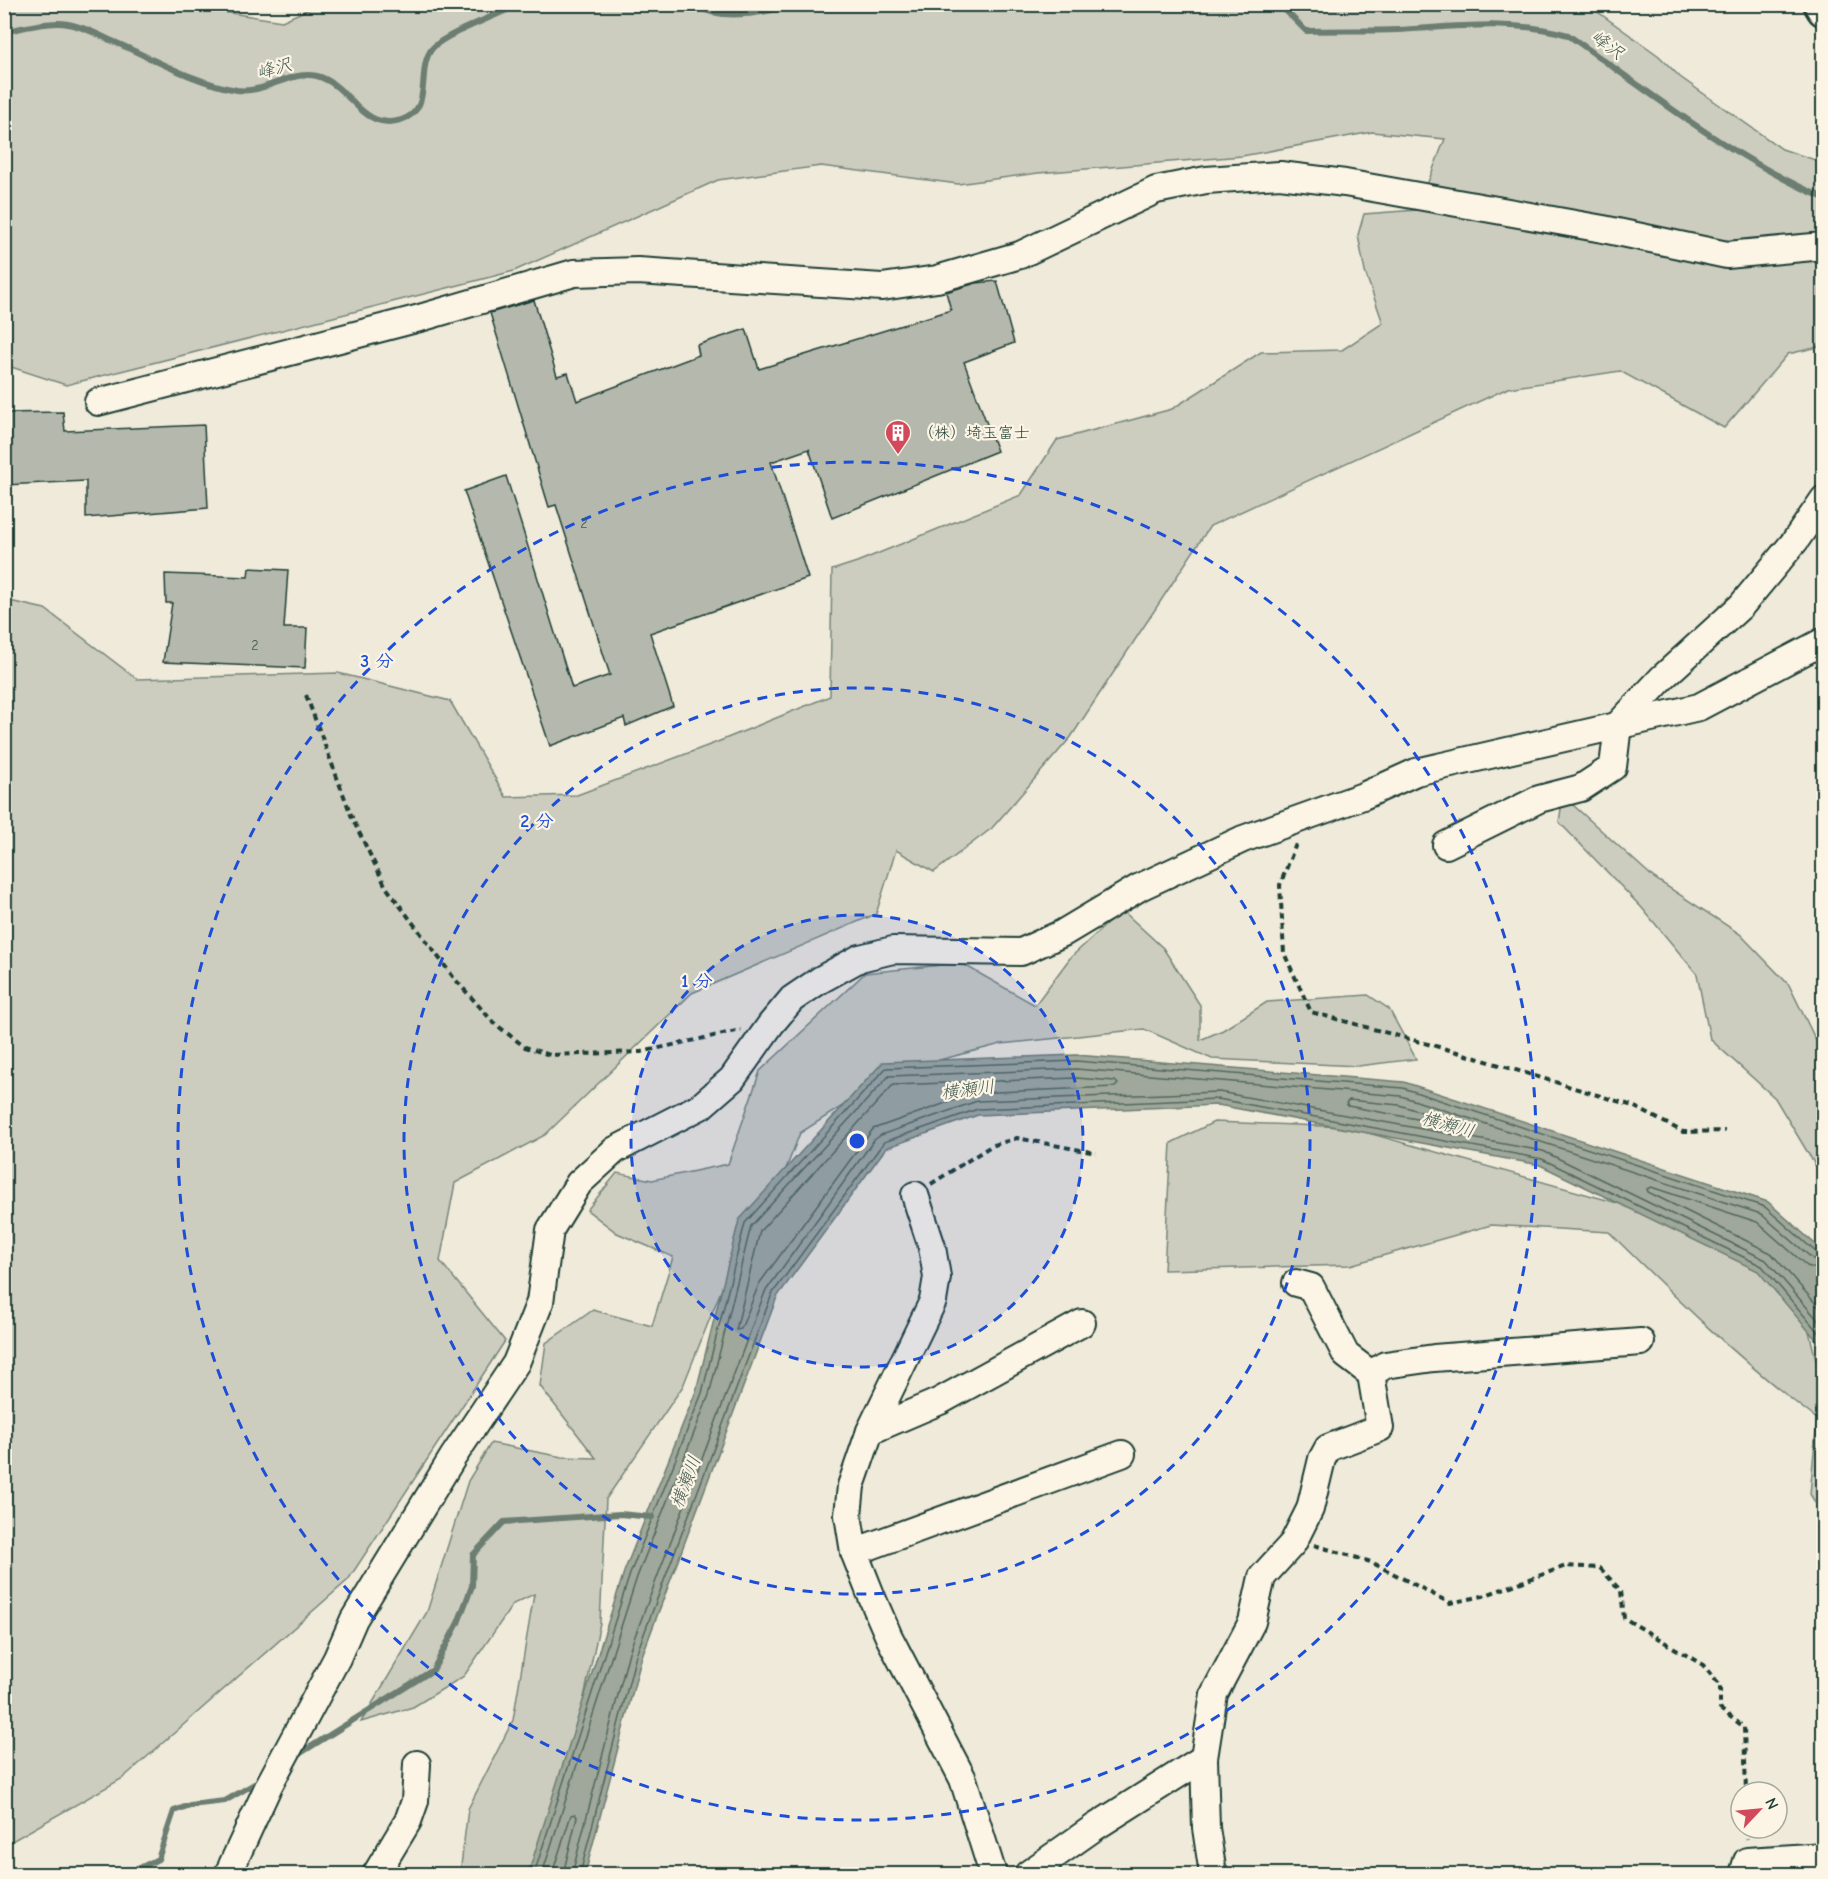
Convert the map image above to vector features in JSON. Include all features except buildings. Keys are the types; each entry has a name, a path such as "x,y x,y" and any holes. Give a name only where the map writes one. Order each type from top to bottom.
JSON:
{"main road":[{"path":"1821,4 1824,9"}],"street":[{"path":"98,402 420,318 574,273 638,271 882,287 938,279 1020,255 1156,190 1206,180 1280,175 1345,183 1603,228 1727,255 1824,246"},
{"path":"1446,846 1539,799 1581,788 1613,767 1618,725 1663,677 1741,606 1795,541 1824,499"},
{"path":"228,1875 269,1785 337,1658 354,1619 453,1457 516,1363 540,1302 550,1230 579,1183 615,1150 701,1107 732,1079 792,999 819,980 860,958 893,950 1021,952 1063,933 1140,887 1243,839 1306,818 1416,772 1700,706 1824,641"},
{"path":"915,1195 934,1257 937,1277 933,1301 870,1431 851,1486 848,1515 854,1552 889,1637 963,1779 993,1875"},
{"path":"1213,1875 1206,1828 1204,1758 1214,1694 1252,1622 1262,1577 1293,1543 1310,1509 1322,1459 1328,1449 1380,1428 1371,1374 1346,1355 1311,1287 1296,1283"},
{"path":"870,1431 940,1401 1082,1323"},
{"path":"1371,1374 1385,1365 1434,1358 1641,1342"},
{"path":"854,1552 1122,1454"},
{"path":"1028,1875 1095,1827 1204,1758"},
{"path":"376,1875 408,1821 415,1801 417,1764"},
{"path":"1743,1875 1747,1861 1824,1856"}],"path":[{"path":"306,695 353,820 386,887 467,993 494,1023 525,1047 550,1055 641,1052 771,1024"},
{"path":"1306,818 1280,885 1284,953 1311,1012 1457,1052 1633,1106 1683,1132 1725,1131"},
{"path":"915,1195 991,1146 1017,1138 1096,1153"},
{"path":"1293,1543 1307,1544 1371,1562 1450,1603 1483,1596 1566,1566 1600,1568 1621,1591 1624,1618 1703,1665 1720,1686 1720,1709 1744,1727 1746,1780"}],"shaded area":[{"path":"171,4 282,21 320,4 1588,5 1659,56 1680,77 1782,149 1818,161 1823,157 1823,346 1788,354 1724,428 1620,371 1508,388 1210,526 1071,737 992,828 934,872 896,850 876,914 692,993 545,1135 455,1183 440,1261 505,1341 348,1580 123,1778 5,1845 5,600 45,609 137,679 338,673 450,701 506,797 577,795 715,743 830,696 832,570 1021,495 1057,440 1172,409 1261,352 1342,350 1383,323 1365,272 1358,235 1364,214 1417,210 1445,139 1372,132 1242,156 1038,173 958,184 821,166 718,180 514,271 66,385 5,365 5,5"},
{"path":"1563,796 1654,878 1740,934 1789,985 1823,1055 1823,1178 1775,1098 1710,1039 1697,974 1642,908 1559,822"},
{"path":"1122,910 1163,948 1200,1005 1200,1040 1223,1030 1267,1002 1368,995 1389,1009 1416,1059 1358,1066 1212,1059 1144,1029 1001,1044 897,1071 800,1133 769,1212 720,1293 683,1386 606,1499 600,1623 546,1874 460,1874 468,1809 513,1720 534,1594 513,1604 464,1676 413,1707 361,1722 427,1612 468,1481 491,1443 562,1457 596,1458 540,1386 546,1343 593,1310 652,1326 673,1257 617,1233 587,1210 617,1173 652,1180 728,1164 760,1071 865,973 961,963 1035,1005 1070,958"},
{"path":"1214,1122 1347,1127 1674,1219 1801,1297 1823,1390 1823,1515 1810,1494 1817,1419 1735,1352 1609,1232 1491,1225 1350,1265 1164,1270 1171,1143"}],"water":[{"name":"横瀬川","path":"1076,1055 1404,1082 1768,1202 1823,1251 1823,1348 1758,1271 1540,1165 1218,1105 978,1115 886,1148 777,1297 642,1656 585,1874 528,1874 624,1572 696,1391 739,1220 883,1062"}],"waterway":[{"name":"峰沢","path":"4,32 44,24 71,25 188,76 237,90 258,89 297,76 317,76 339,88 366,114 387,122 401,120 418,108 427,59 437,44 459,31 520,4"},
{"name":"峰沢","path":"692,4 704,10 730,14 758,13 798,4"},
{"name":"峰沢","path":"1279,4 1306,31 1505,26 1527,27 1568,35 1724,144 1789,182 1824,198"},
{"path":"296,1756 433,1670 458,1623 472,1586 473,1555 504,1522 620,1514 652,1517"},
{"path":"128,1874 158,1859 174,1811 190,1805 225,1801 261,1780"}],"place":[{"name":"（株）埼玉富士","path":"898,456"}]}
